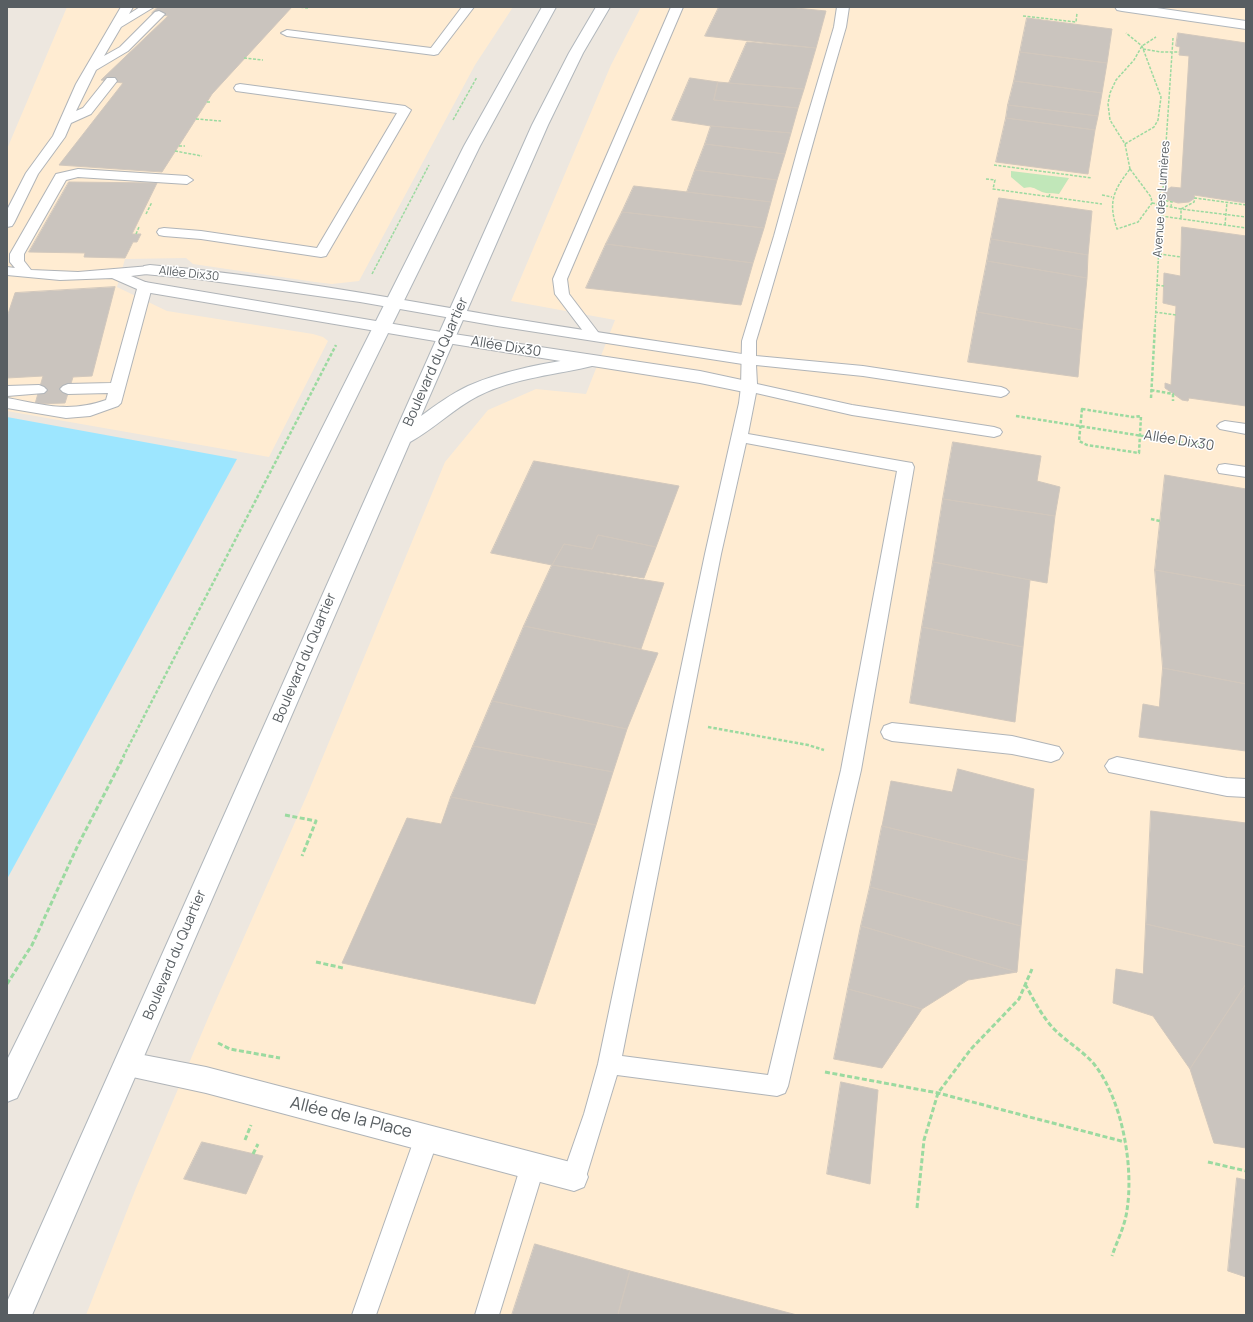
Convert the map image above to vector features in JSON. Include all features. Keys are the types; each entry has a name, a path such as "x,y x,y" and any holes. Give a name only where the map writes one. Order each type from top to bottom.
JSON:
{"main road":[{"path":"7,1090 202,689 472,146 527,44 549,7"},
{"name":"Boulevard du Quartier","path":"17,1315 540,125 574,58 603,7"},
{"path":"1122,7 1148,9 1246,25"},
{"name":"Allée Dix30","path":"150,270 198,274 395,303 749,360"},
{"name":"Allée Dix30","path":"145,287 446,338 700,377 749,387"},
{"path":"403,438 444,408 474,391 525,373 590,361"},
{"path":"892,732 1012,745 1051,754"},
{"path":"1117,766 1213,785 1246,788"},
{"name":"Allée de la Place","path":"128,1064 206,1080 427,1137 574,1177"}],"lane":[{"path":"7,223 32,173 60,137 82,84 127,7"},
{"path":"116,25 148,7"},
{"path":"287,33 434,52 468,7"},
{"path":"594,336 562,294 560,279 677,7"},
{"path":"574,1177 595,1114 609,1064 712,554 749,387 749,341 781,236 805,145 840,27 843,7"},
{"path":"92,67 124,49 159,14"},
{"path":"67,120 87,111 111,81"},
{"path":"164,232 201,235 321,253 405,110 240,88"},
{"path":"27,274 17,262 17,254 61,177 84,173 187,180"},
{"path":"7,271 27,274 113,273 150,270"},
{"path":"7,402 56,412 90,411 114,403 145,287 113,273"},
{"path":"749,360 863,371 1001,392"},
{"path":"749,387 852,410 994,432"},
{"path":"68,389 117,388"},
{"path":"7,391 39,390"},
{"path":"1225,426 1246,429"},
{"path":"609,1064 777,1086 851,770 906,467 739,437"},
{"path":"1225,469 1246,472"},
{"path":"364,1315 427,1137"},
{"path":"487,1315 533,1165"}],"path":[{"path":"296,7 309,8"},
{"path":"1023,16 1076,22 1077,13"},
{"path":"1125,31 1142,46 1160,97 1158,120 1154,127 1125,144"},
{"path":"1130,170 1112,197 1111,209 1116,229 1138,222 1152,203 1151,197 1130,170 1125,144 1110,120 1108,104 1110,93 1116,80 1134,60 1142,46 1159,34"},
{"name":"Avenue des Lumières","path":"1151,398 1161,216 1160,192 1163,189 1173,34"},
{"path":"1143,49 1179,52"},
{"path":"244,58 263,60"},
{"path":"450,125 479,74"},
{"path":"196,119 221,121"},
{"path":"179,146 185,146"},
{"path":"175,151 202,156"},
{"path":"370,276 432,159"},
{"path":"994,165 1092,178"},
{"path":"986,179 995,180 993,189 1102,204"},
{"path":"1049,197 1050,193"},
{"path":"1102,195 1112,197"},
{"path":"1181,209 1194,202 1195,198 1246,205"},
{"path":"1161,200 1172,202 1171,206"},
{"path":"145,216 153,201"},
{"path":"1225,225 1227,202"},
{"path":"1152,203 1181,209 1246,217"},
{"path":"1181,209 1181,218"},
{"path":"1161,216 1246,228"},
{"path":"136,234 142,222"},
{"path":"1159,254 1181,257"},
{"path":"1157,285 1164,286"},
{"path":"1155,312 1176,315"},
{"path":"7,984 32,945 81,838 338,342"},
{"path":"1151,390 1173,394 1173,401"},
{"name":"Allée Dix30","path":"1082,409 1133,417 1141,416 1140,435 1139,453 1087,446 1079,441 1082,409"},
{"name":"Allée Dix30","path":"1112,431 1208,446"},
{"path":"1150,519 1160,521"},
{"path":"708,727 808,745 825,751"},
{"path":"285,815 316,822 302,856"},
{"path":"316,962 343,968"},
{"path":"917,1208 924,1140 938,1093 971,1049 1019,999 1032,969"},
{"path":"1025,984 1050,1025 1082,1051 1095,1065 1113,1100 1125,1142 1130,1172 1128,1205 1112,1256"},
{"path":"218,1043 230,1049 280,1058"},
{"path":"825,1072 938,1093 1125,1142"},
{"path":"253,1154 258,1144"},
{"path":"1208,1162 1246,1171"}],"shaded area":[{"path":"67,7 513,7 475,65 359,281 332,284 315,282 193,264 186,258 125,259 117,287 167,311 313,334 323,337 328,341 269,457 7,411 7,149"},
{"path":"641,7 1246,7 1246,1315 86,1315 136,1188 209,1016 307,795 445,462 488,410 536,389 586,394 615,320 511,301 611,65"}],"green space":[{"path":"1011,171 1069,178 1059,194 1046,193 1032,188 1024,188 1011,177"}],"water":[{"path":"7,417 237,459 7,879"}],"building":[{"path":"158,7 292,7 212,94 162,172 59,165 123,83 101,80 168,16 152,13"},
{"path":"719,7 786,7 826,11 816,48 705,36"},
{"path":"1027,18 1112,29 1107,63 1020,52"},
{"path":"1178,33 1246,43 1246,203 1194,195 1195,198 1189,202 1178,203 1168,200 1163,194 1171,187 1181,188 1189,56 1179,55 1180,47 1176,46"},
{"path":"747,42 816,48 804,89 729,83"},
{"path":"1020,52 1107,63 1102,93 1014,81"},
{"path":"690,78 718,82 714,100 798,108 791,133 711,126 672,120"},
{"path":"1014,81 1102,93 1098,116 1008,105"},
{"path":"718,82 804,89 798,108 714,100"},
{"path":"1008,105 1098,116 1095,130 1006,118"},
{"path":"1006,118 1095,130 1088,174 996,162"},
{"path":"711,126 791,133 785,154 705,144"},
{"path":"705,144 785,154 777,180 695,170"},
{"path":"695,170 777,180 771,202 687,192"},
{"path":"69,182 157,183 132,234 141,234 137,242 133,242 125,258 84,257 85,253 29,252"},
{"path":"634,186 771,202 764,228 622,212"},
{"path":"999,198 1092,211 1088,255 991,239"},
{"path":"622,212 764,228 753,263 606,244"},
{"path":"1182,227 1246,236 1246,406 1189,398 1188,401 1182,400 1165,388 1165,383 1171,385 1176,306 1163,303 1164,273 1180,276"},
{"path":"991,239 1088,255 1087,278 987,261"},
{"path":"606,244 753,263 741,305 586,288"},
{"path":"987,261 1087,278 1082,330 977,312"},
{"path":"115,287 92,376 73,377 65,403 35,404 43,376 7,378 7,317 15,293"},
{"path":"977,312 1082,330 1078,377 968,362"},
{"path":"953,442 1041,456 1037,481 1060,487 1055,516 943,499"},
{"path":"534,461 679,486 656,547 598,535 592,549 564,544 552,565 491,553"},
{"path":"1165,475 1246,489 1246,586 1155,570"},
{"path":"943,499 1055,516 1047,583 933,562"},
{"path":"598,535 656,547 644,578 552,565 564,544 592,549"},
{"path":"933,562 1030,580 1023,647 922,627"},
{"path":"552,565 664,583 641,649 524,626"},
{"path":"1155,570 1246,586 1246,684 1163,668"},
{"path":"524,626 658,653 627,729 492,701"},
{"path":"922,627 1023,647 1015,722 910,703"},
{"path":"1163,668 1246,684 1246,751 1139,737 1143,704 1159,707"},
{"path":"492,701 627,729 613,772 473,746"},
{"path":"473,746 613,772 596,825 451,797"},
{"path":"958,769 1034,789 1027,861 882,826 891,781 952,792"},
{"path":"451,797 596,825 535,1004 342,963 407,818 441,824"},
{"path":"1151,811 1246,823 1246,947 1146,924"},
{"path":"882,826 1027,861 1021,926 870,887"},
{"path":"870,887 1021,926 1017,972 861,926"},
{"path":"1146,924 1246,947 1246,984 1190,1069 1153,1016 1113,1003 1116,969 1143,974"},
{"path":"861,926 1017,972 968,980 922,1009 848,989"},
{"path":"1246,984 1246,1148 1214,1143 1190,1069"},
{"path":"848,989 922,1009 882,1068 834,1059"},
{"path":"841,1082 878,1090 870,1184 827,1174"},
{"path":"202,1142 263,1156 246,1194 184,1179"},
{"path":"1237,1178 1246,1180 1246,1277 1228,1271"},
{"path":"535,1244 630,1271 618,1315 512,1315"},
{"path":"630,1271 797,1315 618,1315"}]}
